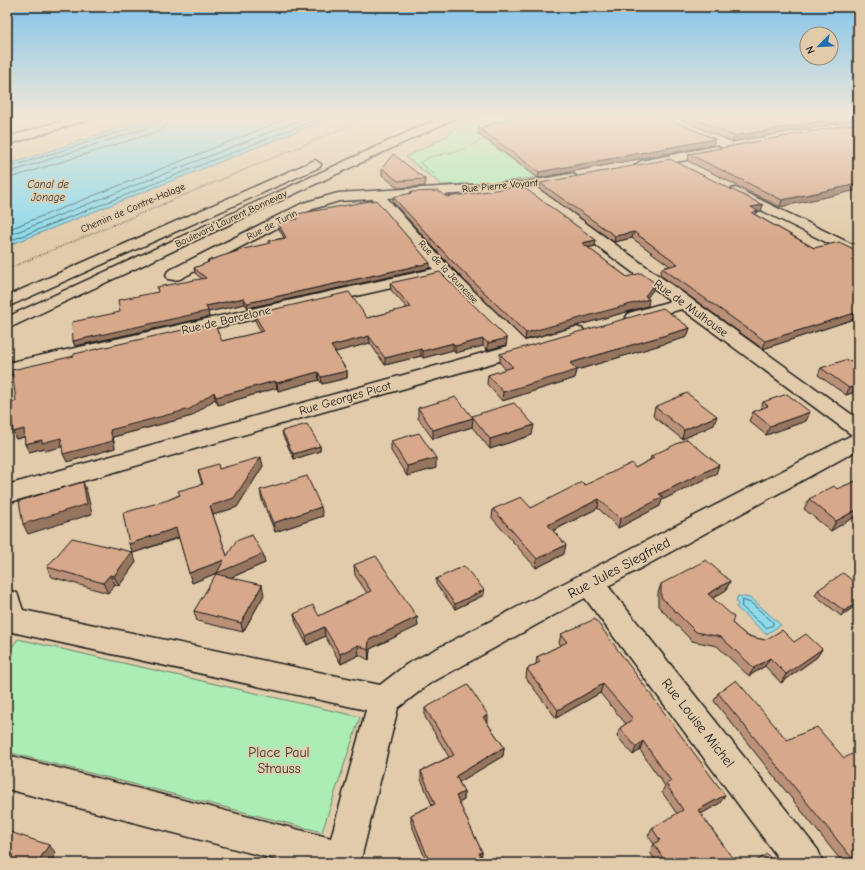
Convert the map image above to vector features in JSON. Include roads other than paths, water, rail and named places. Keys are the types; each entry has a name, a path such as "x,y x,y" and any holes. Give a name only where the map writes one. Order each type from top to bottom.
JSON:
{"main road":[{"name":"Boulevard Laurent Bonnevay","path":"7,324 367,156"},
{"path":"625,167 687,156"},
{"name":"Boulevard Laurent Bonnevay","path":"7,302 330,157"},
{"path":"671,159 692,170"},
{"name":"Rue Pierre Voyant","path":"376,194 525,186 580,176"},
{"name":"Rue de Mulhouse","path":"525,186 858,430"},
{"path":"727,187 858,253"},
{"name":"Rue de la Jeunesse","path":"376,194 444,271 521,348"},
{"name":"Rue de Turin","path":"174,275 315,203 338,197 376,194"},
{"name":"Rue de Barcelone","path":"7,369 444,271"},
{"path":"619,321 684,303"},
{"name":"Rue Georges Picot","path":"7,494 596,328"},
{"name":"Rue Jules Siegfried","path":"384,700 418,674 858,441"},
{"name":"Rue Louise Michel","path":"590,584 805,863"},
{"path":"7,772 343,859 384,700 9,616"}],"water":[{"name":"Canal de Jonage","path":"36,156 235,156 7,246 7,165"},
{"path":"738,596 751,598 781,625 766,634 736,607 738,605 736,601"}],"park label":[{"name":"Place Paul Strauss","path":"279,760"}]}
